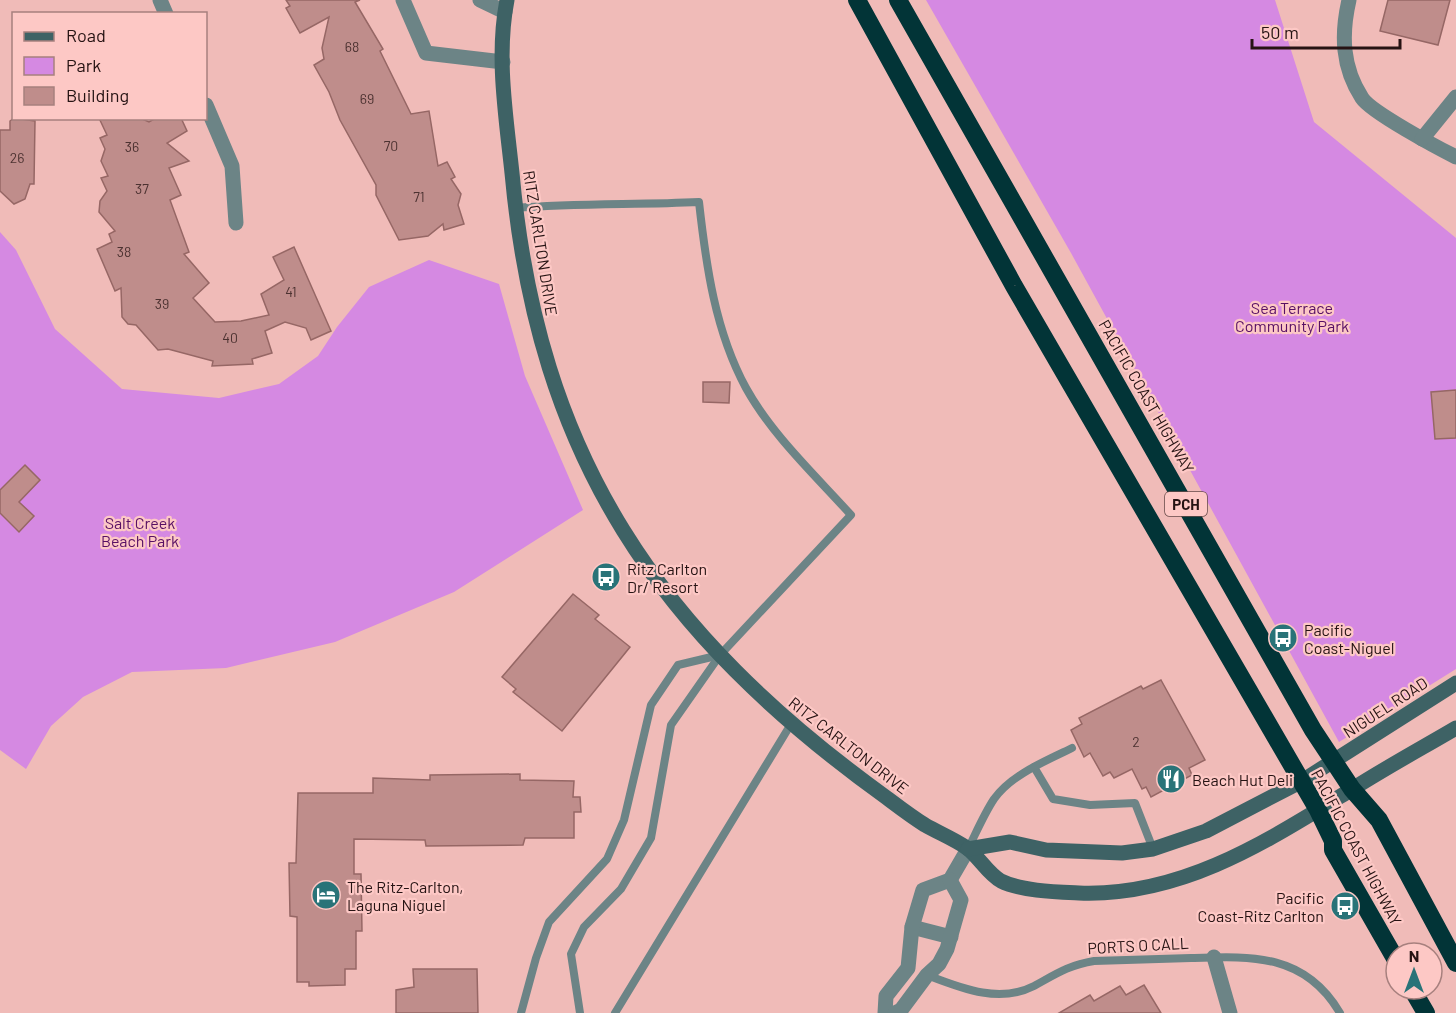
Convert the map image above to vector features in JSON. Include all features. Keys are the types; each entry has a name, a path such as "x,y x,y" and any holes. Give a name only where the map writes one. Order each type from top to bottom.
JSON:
{"highway":[{"name":"PACIFIC COAST HIGHWAY","path":"857,0 1014,286 1302,781 1333,841 1333,850 1385,941"},
{"name":"PACIFIC COAST HIGHWAY","path":"898,0 1334,762 1352,789 1379,820 1450,938 1456,963"}],"street":[{"path":"403,0 426,53 503,62"},
{"path":"480,0 506,6"},
{"path":"1349,0 1343,26 1344,58 1363,100 1422,139 1456,157"},
{"name":"RITZ CARLTON DRIVE","path":"506,6 503,62 515,208 537,332 560,402 602,498 664,593 698,634 791,724 834,760 920,822 968,849 1000,880 1042,891 1084,894 1152,887 1181,880 1236,857 1352,789"},
{"path":"1422,139 1456,97"},
{"path":"207,107 232,166 236,223"},
{"name":"NIGUEL ROAD","path":"1302,781 1456,683"},
{"path":"1352,789 1456,728"},
{"path":"885,1013 886,996 908,968 912,927 923,890 950,880 968,849 1010,842 1046,850 1085,854 1153,849 1206,831 1302,781"},
{"path":"895,1013 901,1010 927,975 939,964 951,937 961,900 950,880"},
{"path":"912,927 951,937"},
{"path":"1214,957 1230,1013"},
{"path":"908,968 927,975"}],"lane":[{"path":"515,208 575,204 639,205 699,202 707,268 720,324 745,387 789,445 851,515 720,655 671,725 651,838 621,889 584,927 571,954 580,1013"},
{"path":"521,1013 536,958 549,922 607,859 624,820 651,705 678,665 720,655"},
{"path":"615,1013 791,724"},
{"path":"968,849 994,799 1007,785 1034,767 1072,748"},
{"path":"1034,767 1053,799 1090,805 1135,803 1153,849"},
{"name":"PORTS O CALL","path":"927,975 967,990 1002,995 1032,987 1072,964 1094,961 1244,956 1272,960 1298,970 1317,984 1340,1013"}],"green space":[{"name":"Sea Terrace Community Park","path":"926,0 1275,0 1314,122 1456,238 1456,669 1339,742 1071,253"},
{"name":"Salt Creek Beach Park","path":"0,232 16,250 55,329 122,389 219,398 279,384 318,356 337,327 369,287 429,260 499,284 525,376 583,510 454,592 335,642 226,668 132,672 83,697 51,726 26,769 0,750"}],"building":[{"path":"286,0 360,0 355,2 383,49 380,51 411,114 429,111 438,166 447,162 455,177 451,179 461,194 458,205 464,224 444,230 443,224 428,236 399,240 376,195 376,185 340,120 329,92 314,65 324,59 322,48 329,17 300,33 286,8 290,6"},
{"path":"1388,0 1450,0 1438,45 1380,31"},
{"path":"100,120 144,120 149,122 182,120 187,131 167,143 189,161 169,168 181,195 170,200 189,252 184,254 209,283 193,298 215,322 241,321 269,315 261,294 284,280 273,257 294,247 331,331 311,340 306,328 285,322 265,331 272,353 252,359 253,364 212,366 213,361 168,349 158,350 136,325 128,324 122,317 121,288 115,291 97,249 112,242 109,234 115,231 99,212 100,201 107,191 101,178 108,176 101,161 105,149 100,138 107,135"},
{"path":"10,121 35,121 34,184 30,184 25,199 14,204 0,191 0,130 10,130"},
{"path":"703,382 730,382 729,403 703,402"},
{"path":"1456,390 1456,438 1435,439 1431,392"},
{"path":"25,465 40,480 19,502 34,516 19,532 0,513 0,490"},
{"path":"573,594 599,615 595,619 630,647 562,731 513,692 516,689 502,677"},
{"path":"1161,680 1205,760 1189,768 1192,775 1151,797 1146,787 1142,789 1132,769 1114,778 1110,772 1103,776 1090,753 1084,757 1071,730 1082,724 1079,718 1141,686 1143,689"},
{"name":"The Ritz-Carlton, Laguna Niguel","path":"520,774 520,780 574,781 573,797 580,797 581,812 574,812 574,838 525,838 523,845 426,846 425,840 354,839 354,874 361,874 362,931 356,931 356,969 345,969 345,985 309,986 309,982 297,982 297,917 290,916 289,863 296,863 298,793 373,793 373,778 430,780 430,775"},
{"path":"413,969 477,969 478,1013 396,1013 396,990 414,987"},
{"path":"1144,985 1161,1013 1059,1013 1090,995 1094,1001 1120,986 1126,995"}],"place":[{"name":"Ritz Carlton Dr/ Resort","path":"606,577"},
{"name":"Pacific Coast-Niguel","path":"1283,638"},
{"name":"Beach Hut Deli","path":"1171,779"},
{"name":"The Ritz-Carlton, Laguna Niguel","path":"326,895"},
{"name":"Pacific Coast-Ritz Carlton","path":"1345,906"}]}
